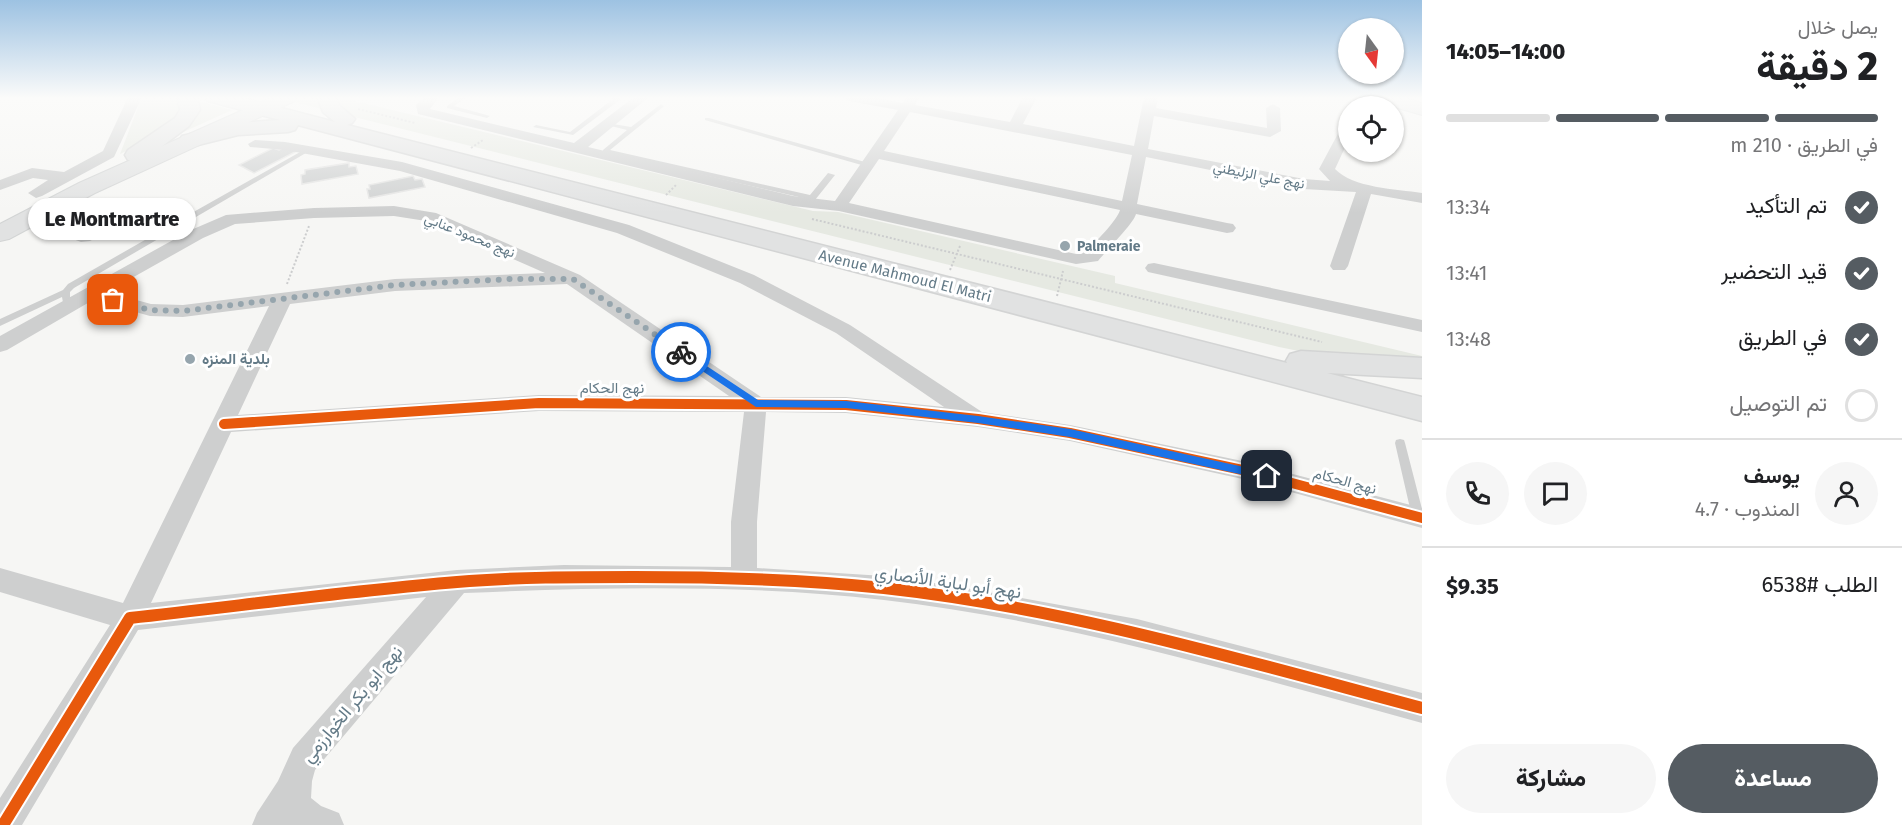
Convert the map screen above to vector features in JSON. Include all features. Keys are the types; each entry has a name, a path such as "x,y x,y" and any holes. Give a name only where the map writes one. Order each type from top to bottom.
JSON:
{"highway":[{"path":"136,155 163,136"},
{"path":"190,141 212,136"},
{"name":"Avenue Mahmoud El Matri","path":"369,136 388,143 1422,409"},
{"name":"Avenue Mahmoud El Matri","path":"390,136 504,162 671,187 952,264 1058,290 1294,360 1422,392"},
{"path":"1294,360 1374,368 1422,369"},
{"path":"1372,396 1422,419"}],"main road":[{"path":"0,225 44,196 183,136"},
{"path":"0,234 87,188 201,136"}],"street":[{"path":"1,184 44,196 68,176 109,154 117,136"},
{"path":"522,136 576,149 671,187 839,206 1067,257 1087,259 1092,257 1112,232 1126,220 1143,136"},
{"path":"576,149 594,136"},
{"path":"839,206 888,136"},
{"name":"نهج علي الزليطني","path":"1059,136 1304,184 1365,188 1422,198"},
{"path":"255,144 309,149 402,167 623,229 747,279 843,329 978,419"},
{"path":"1338,148 1327,169 1347,186"},
{"path":"872,159 1227,228"},
{"path":"1,184 32,173 68,176"},
{"path":"1339,266 1365,188"},
{"name":"نهج محمود عنابي","path":"0,345 67,299 91,293 213,226 232,219 314,213 394,211 430,217 573,279 756,404"},
{"path":"1154,268 1422,326"},
{"path":"91,293 136,307 166,311 203,310 395,285 511,279 573,279"},
{"path":"3,825 130,618 282,300"},
{"name":"نهج الحكام","path":"224,424 539,403 846,405 978,419 1070,433 1258,474 1420,517"},
{"path":"744,579 744,522 756,404"},
{"name":"نهج أبو لبابة الأنصاري","path":"130,618 457,582 564,577 744,579 884,588 1008,606 1137,632 1422,708"},
{"path":"0,580 130,618"},
{"name":"نهج ابو بكر الخوارزمي","path":"269,825 293,789 295,774 304,759 457,582"},
{"path":"293,789 296,803 303,815 314,822 327,825"}],"lane":[{"path":"624,136 605,151 812,198 831,175"},
{"path":"773,136 872,159"},
{"path":"0,323 67,299 71,286 309,149"},
{"path":"150,207 87,239 81,240 66,235 107,214 150,207 191,217"},
{"path":"1400,444 1420,517"}],"path":[{"path":"472,137 484,140"},
{"path":"282,300 314,213"},
{"path":"810,218 952,264 1058,290 1329,343"},
{"path":"952,264 966,233"},
{"path":"1058,290 1067,257"}],"shaded area":[{"path":"127,136 157,136 141,144 120,154"},
{"path":"429,136 498,136 813,211 838,212 1115,276 1115,283 1422,356 1422,363 1338,359 1279,347"}],"building":[{"path":"284,147 297,151 254,173 239,165 273,148 279,150"},
{"path":"349,163 349,167 356,166 358,174 302,184 301,175 305,174 305,170"},
{"path":"413,176 415,180 422,179 425,187 369,198 367,189 370,189 369,185"}],"cycle path":[{"path":"224,424 539,403 846,405 978,419 1070,433 1247,471 1422,518"},
{"path":"3,825 130,618 457,582 564,577 694,577 800,581 884,588 949,597 1137,632 1422,708"}],"way so far":[{"path":"113,300 150,310 183,311 395,285 511,279 573,279 681,352"}],"place":[{"name":"Palmeraie","path":"1065,246"},
{"name":"Le Montmartre","path":"113,300"},
{"name":"بلدية المنزه","path":"190,359"}],"route":[{"path":"681,352 756,404 846,405 978,419 1070,433 1267,476"}]}
